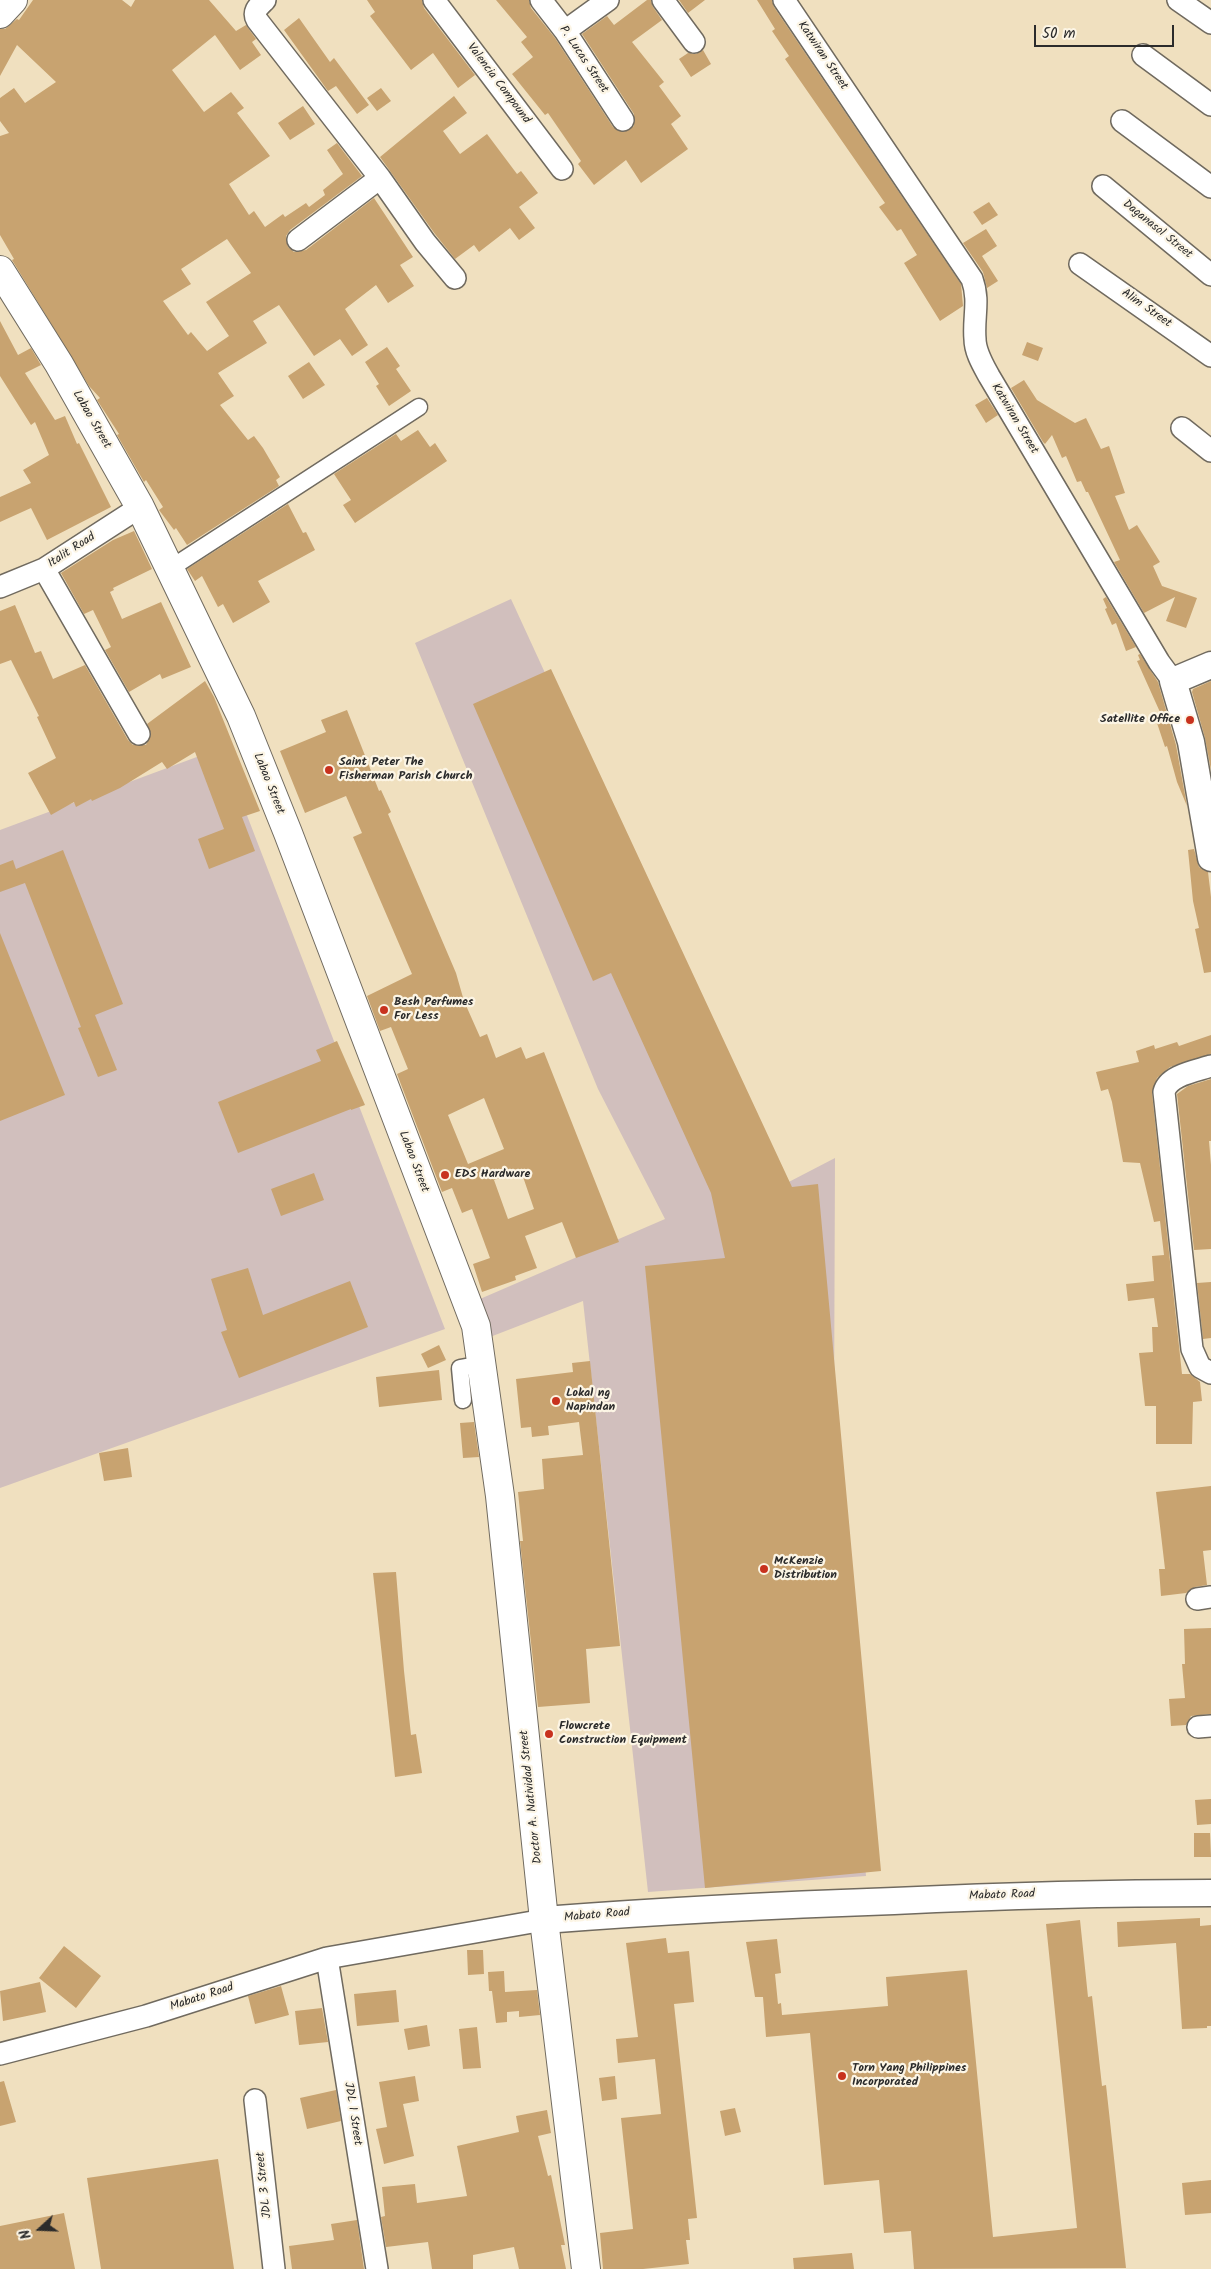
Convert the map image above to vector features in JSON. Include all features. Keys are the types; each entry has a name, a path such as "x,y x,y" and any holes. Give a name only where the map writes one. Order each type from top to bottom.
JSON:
{"main road":[{"path":"0,14 13,0"},
{"name":"Labao Street","path":"0,270 59,364 140,507 241,716 476,1326"},
{"name":"Doctor A. Natividad Street","path":"476,1326 502,1506 544,1920 586,2269"}],"street":[{"path":"265,0 257,8 255,17 257,20 380,178 425,242 455,278"},
{"name":"Valencia Compound","path":"434,0 562,169"},
{"name":"P. Lucas Street","path":"542,0 565,31 623,120"},
{"path":"565,31 608,0"},
{"path":"663,0 694,42"},
{"path":"1178,0 1211,23"},
{"name":"Katwiran Street","path":"792,4 972,279 977,292 974,338 977,351 989,376 1159,662 1173,682 1191,742 1211,858"},
{"path":"1143,55 1211,105"},
{"path":"1122,121 1211,187"},
{"path":"298,240 380,178"},
{"name":"Daganasol Street","path":"1103,186 1211,275"},
{"name":"Alim Street","path":"1080,264 1211,356"},
{"path":"171,568 419,407"},
{"path":"1182,428 1211,450"},
{"name":"Italit Road","path":"0,587 44,569 140,507"},
{"path":"44,569 139,734"},
{"path":"1173,682 1211,665"},
{"path":"1211,1066 1173,1079 1166,1085 1164,1092 1192,1349 1200,1367 1211,1373"},
{"path":"463,1400 460,1368 482,1364"},
{"name":"Mabato Road","path":"0,2054 146,2016 327,1958 544,1920 677,1909 1101,1892 1211,1893"},
{"name":"JDL 1 Street","path":"327,1958 377,2269"},
{"name":"JDL 3 Street","path":"255,2100 274,2269"}],"shaded area":[{"name":"McKenzie Distribution","path":"511,599 781,1186 835,1158 834,1417 866,1876 648,1892 583,1301 490,1337 480,1299 665,1219 598,1089 415,643"},
{"path":"221,748 445,1329 0,1488 0,830"}],"building":[{"path":"33,0 122,0 131,7 135,0 209,0 236,31 246,25 256,39 252,42 261,55 240,70 215,35 172,70 204,112 231,92 244,108 237,113 270,156 229,184 249,215 254,211 265,227 283,214 285,217 306,203 309,207 325,195 323,190 343,174 327,150 337,143 362,176 290,230 286,236 288,247 294,252 306,250 374,198 413,257 400,265 414,286 388,303 376,285 345,309 368,345 352,356 340,339 314,356 279,305 253,321 267,343 218,373 234,396 220,405 248,440 254,436 263,448 280,477 276,480 279,486 187,545 176,528 174,530 159,510 163,507 146,480 144,482 117,435 119,434 97,400 100,398 89,386 12,260 14,259 0,235 0,136 9,133 0,121 0,98 14,88 25,103 56,82 17,45 0,76 0,29 5,29 17,19 19,20","holes":["227,239 251,273 206,302 229,336 207,351 191,332 188,335 163,301 191,284 181,269"]},
{"path":"367,0 422,0 424,8 475,75 458,88 433,53 411,70 370,16 375,12"},
{"path":"496,0 529,0 531,8 555,38 613,127 623,132 634,126 634,114 582,34 607,16 614,25 647,0 651,0 653,7 662,20 632,42 664,82 659,86 681,116 671,124 688,149 641,183 626,160 594,185 578,164 581,161 548,113 545,115 512,74 533,57 521,42 527,37"},
{"path":"679,0 705,0 688,13"},
{"path":"757,0 772,0 774,7 961,284 963,306 940,321 904,263 917,255 901,229 897,231 879,207 885,203 785,59 789,56 772,31 775,29"},
{"path":"299,18 330,62 334,58 369,105 357,114 336,86 328,91 284,30"},
{"path":"703,50 711,64 691,77 679,59 688,53 696,54"},
{"path":"381,88 391,101 377,111 367,98"},
{"path":"454,96 467,113 443,131 460,154 487,134 517,174 521,171 538,193 519,207 535,228 519,240 510,228 479,252 474,245 455,259 380,157"},
{"path":"303,106 315,124 290,140 278,123"},
{"path":"989,202 998,215 982,225 973,212"},
{"path":"986,229 997,246 982,256 998,281 987,288 983,272 963,243"},
{"path":"0,321 18,355 31,348 41,365 25,373 55,420 65,416 77,444 79,443 111,507 47,540 31,508 0,522 0,497 31,483 23,470 49,455 35,422 31,425 0,376"},
{"path":"1027,342 1043,348 1038,361 1022,355"},
{"path":"387,347 400,366 396,369 411,391 389,406 376,386 379,384 365,362"},
{"path":"309,362 325,385 303,399 288,376"},
{"path":"1024,380 1037,400 1075,423 1086,418 1101,449 1109,446 1125,493 1115,496 1129,530 1137,525 1160,562 1153,566 1162,586 1197,598 1186,628 1166,621 1175,597 1144,613 1114,562 1120,560 1088,492 1086,492 1081,481 1077,482 1066,456 1062,458 1052,435 1045,444 1043,442 1011,388"},
{"path":"987,398 998,415 986,423 975,405"},
{"path":"418,430 430,447 435,443 447,461 355,523 343,505 351,500 334,474 396,434 401,441"},
{"path":"288,504 303,533 306,532 315,550 258,581 270,602 233,623 223,604 218,607 202,576 195,581 187,569"},
{"path":"134,531 152,569 113,588 114,590 110,592 122,619 161,602 191,667 162,679 160,674 129,692 105,650 111,647 93,610 84,614 61,573 113,540"},
{"path":"1106,597 1136,647 1126,651 1116,623 1112,625 1105,609 1107,608 1103,599"},
{"path":"15,605 35,653 41,651 53,679 85,665 128,740 133,745 146,745 151,734 147,724 205,681 214,697 260,811 242,817 255,851 209,869 198,839 224,829 195,752 167,769 162,762 120,788 76,807 74,802 51,815 28,773 56,758 37,717 39,716 11,660 0,664 0,611"},
{"path":"1140,654 1158,682 1176,745 1187,806 1177,782 1167,746 1165,747 1157,723 1164,721 1137,661 1140,660 1138,655"},
{"name":"McKenzie Distribution","path":"551,669 792,1187 818,1184 881,1871 705,1888 645,1266 725,1258 711,1193 611,973 593,981 473,704"},
{"path":"1211,681 1211,770 1205,738 1192,692 1193,689"},
{"path":"347,710 379,791 381,790 391,812 388,814 456,973 464,1001 480,1037 487,1034 496,1058 521,1047 526,1059 544,1052 619,1242 576,1258 562,1222 525,1236 537,1268 515,1276 516,1280 482,1292 473,1264 490,1258 472,1209 462,1213 452,1188 442,1192 397,1074 408,1069 391,1027 380,1031 367,996 412,974 353,837 362,833 346,796 305,813 280,751 326,732 321,720","holes":["484,1098 504,1149 468,1164 448,1115","521,1171 534,1209 508,1219 494,1180"]},
{"path":"1194,849 1199,867 1208,872 1211,897 1211,972 1204,973 1195,929 1199,928 1193,901 1188,850"},
{"path":"63,850 123,1004 95,1015 117,1070 98,1077 78,1028 81,1027 25,883 0,892 0,865 13,860 16,869"},
{"path":"0,933 65,1095 0,1121"},
{"path":"1211,1035 1211,1054 1170,1067 1157,1078 1152,1093 1182,1374 1190,1374 1200,1382 1202,1401 1193,1402 1192,1444 1156,1444 1156,1406 1145,1406 1139,1353 1153,1352 1152,1327 1158,1327 1154,1298 1128,1301 1126,1284 1154,1281 1152,1256 1164,1255 1160,1221 1154,1222 1140,1163 1123,1162 1112,1102 1108,1089 1101,1091 1096,1072 1139,1062 1136,1051 1154,1045 1155,1049 1177,1042 1179,1046"},
{"path":"337,1041 365,1105 238,1153 218,1102 321,1061 316,1050"},
{"path":"1211,1079 1211,1141 1209,1141 1211,1165 1211,1249 1194,1250 1177,1094 1188,1086"},
{"path":"314,1173 324,1200 281,1216 271,1189"},
{"path":"248,1268 263,1315 350,1281 368,1327 239,1378 221,1332 227,1330 211,1279"},
{"path":"1211,1282 1211,1338 1203,1339 1197,1283"},
{"path":"439,1345 446,1360 428,1368 421,1354"},
{"path":"590,1361 620,1646 586,1649 590,1703 538,1707 520,1541 523,1541 518,1492 544,1489 542,1459 583,1455 579,1422 548,1426 549,1435 532,1437 531,1427 521,1428 516,1379 573,1372 572,1363"},
{"path":"439,1370 442,1400 379,1407 376,1377"},
{"path":"474,1422 479,1457 463,1458 460,1423"},
{"path":"128,1448 132,1477 104,1481 99,1453"},
{"path":"1211,1486 1211,1550 1203,1551 1207,1585 1195,1587 1186,1593 1161,1596 1159,1569 1165,1569 1156,1492"},
{"path":"396,1572 411,1735 416,1734 422,1773 395,1777 373,1573"},
{"path":"1211,1628 1211,1714 1191,1716 1186,1725 1171,1726 1169,1699 1185,1698 1182,1664 1185,1664 1184,1629"},
{"path":"1211,1799 1211,1824 1197,1825 1195,1800"},
{"path":"1194,1833 1210,1833 1211,1857 1194,1857"},
{"path":"1200,1918 1200,1926 1211,1925 1211,2026 1207,2026 1207,2028 1182,2029 1176,1943 1118,1947 1117,1922"},
{"path":"1080,1920 1088,1997 1092,1996 1102,2086 1106,2085 1126,2268 914,2269 911,2231 884,2233 879,2180 824,2185 810,2033 766,2037 763,1997 755,1997 746,1942 777,1939 781,1973 775,1974 778,2004 781,2003 782,2015 888,2006 886,1977 967,1970 993,2237 1077,2228 1046,1924"},
{"path":"666,1938 668,1953 689,1951 694,2002 674,2004 697,2218 688,2219 690,2240 686,2240 689,2264 643,2269 603,2269 600,2233 633,2229 621,2118 661,2114 655,2059 618,2063 616,2039 638,2037 626,1943"},
{"path":"64,1946 101,1976 76,2008 39,1978"},
{"path":"467,1950 483,1950 484,1974 468,1975"},
{"path":"504,1971 505,1992 537,1990 540,2015 519,2017 519,2011 507,2012 507,2022 496,2023 492,1991 489,1991 488,1972"},
{"path":"40,1982 46,2012 3,2021 0,1991"},
{"path":"281,1986 289,2015 255,2024 248,1996"},
{"path":"396,1990 399,2022 357,2026 354,1994"},
{"path":"322,2008 328,2042 299,2045 295,2011"},
{"path":"427,2025 430,2046 408,2050 404,2029"},
{"path":"477,2027 481,2068 463,2069 459,2029"},
{"path":"415,2076 419,2101 403,2104 414,2156 384,2164 376,2129 387,2127 379,2082"},
{"path":"615,2076 617,2099 602,2101 599,2078"},
{"path":"4,2081 16,2122 0,2126 0,2082"},
{"path":"336,2090 341,2121 307,2129 300,2098"},
{"path":"735,2108 741,2132 725,2136 720,2111"},
{"path":"547,2110 551,2133 538,2136 548,2176 551,2175 565,2245 561,2245 566,2269 519,2269 514,2247 473,2255 473,2269 432,2269 428,2242 386,2247 381,2217 385,2216 382,2187 415,2184 417,2203 467,2196 457,2146 519,2132 516,2116"},
{"path":"218,2159 234,2269 101,2269 87,2178"},
{"path":"1211,2180 1211,2213 1185,2215 1182,2183"},
{"path":"64,2213 75,2269 0,2269 0,2226"},
{"path":"357,2220 364,2269 292,2269 289,2246 334,2240 331,2224"},
{"path":"852,2253 854,2269 794,2269 793,2258"}],"place":[{"name":"Satellite Office","path":"1190,720"},
{"name":"Saint Peter The Fisherman Parish Church","path":"329,770"},
{"name":"Besh Perfumes For Less","path":"384,1010"},
{"name":"EDS Hardware","path":"445,1175"},
{"name":"Lokal ng Napindan","path":"556,1401"},
{"name":"McKenzie Distribution","path":"764,1569"},
{"name":"Flowcrete Construction Equipment","path":"549,1734"},
{"name":"Torn Yang Philippines Incorporated","path":"842,2076"}]}
